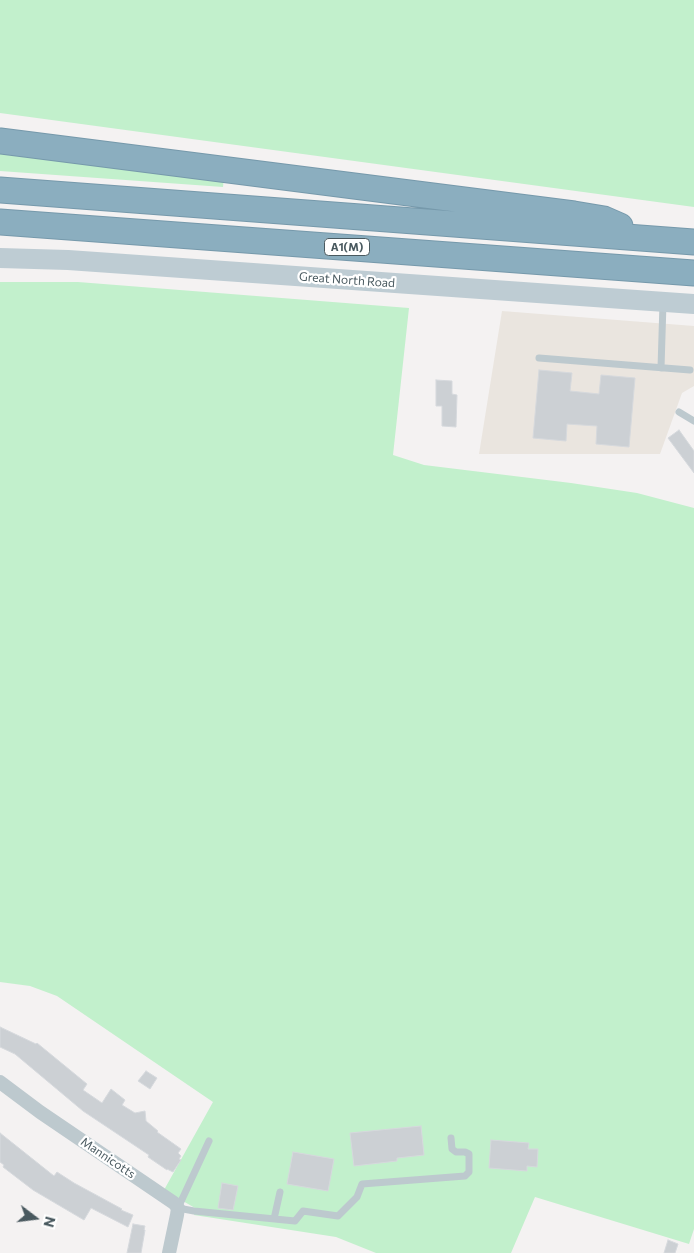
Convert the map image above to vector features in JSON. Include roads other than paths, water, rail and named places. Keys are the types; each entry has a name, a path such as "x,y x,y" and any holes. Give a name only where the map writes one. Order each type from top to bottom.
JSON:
{"highway":[{"path":"0,141 574,214 604,219 658,240"},
{"path":"0,190 694,242"},
{"name":"A1(M)","path":"0,222 694,273"}],"main road":[{"name":"Great North Road","path":"0,258 87,262 694,304"}],"street":[{"name":"Mannicotts","path":"0,1082 40,1112 170,1199 178,1208"},
{"path":"169,1253 178,1208"}],"lane":[{"path":"661,368 663,303"},
{"path":"539,358 690,370"},
{"path":"679,412 694,420"},
{"path":"209,1141 178,1208 295,1222 303,1211 338,1216 357,1197 362,1184 465,1176 469,1172 468,1154 456,1152 452,1149 452,1138"},
{"path":"274,1219 280,1192"}]}
